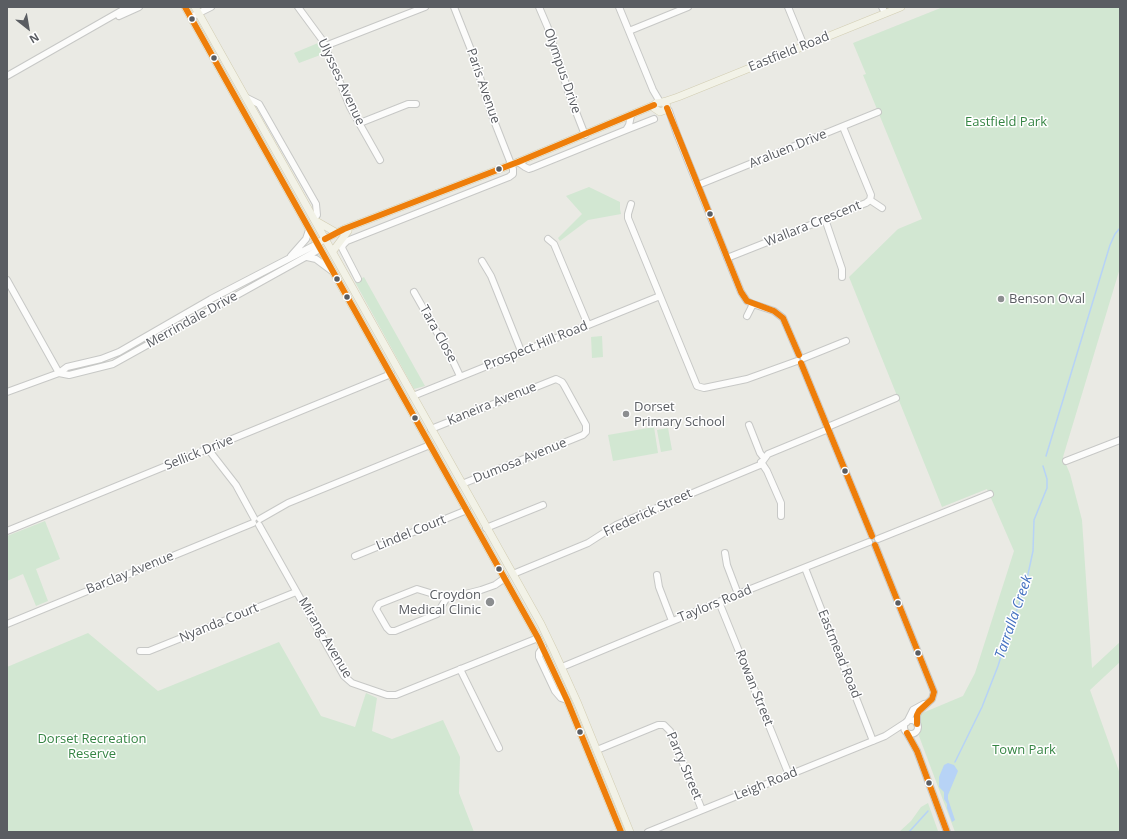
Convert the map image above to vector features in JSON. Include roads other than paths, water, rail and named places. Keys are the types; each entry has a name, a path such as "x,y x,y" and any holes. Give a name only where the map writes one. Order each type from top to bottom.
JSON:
{"main road":[{"path":"184,7 191,17 543,647 567,700 621,832"},
{"name":"Eastfield Road","path":"318,246 337,233 358,224 660,106 804,46 883,10 901,7"},
{"path":"197,10 541,624 562,667 630,832"},
{"path":"233,92 241,88"},
{"path":"314,219 337,233"},
{"name":"Eastfield Road","path":"326,241 348,231 358,224"},
{"path":"333,251 348,231"},
{"path":"391,374 398,370"},
{"path":"454,488 462,484"},
{"path":"505,578 513,574"},
{"path":"554,670 562,667"}],"street":[{"path":"7,76 128,7"},
{"path":"88,30 139,7"},
{"path":"191,17 197,10 212,7"},
{"name":"Ulysses Avenue","path":"298,7 325,46 346,98 380,160"},
{"path":"325,46 425,7"},
{"name":"Paris Avenue","path":"454,7 473,55 491,112 515,163"},
{"name":"Olympus Drive","path":"539,7 548,28 569,94 585,135"},
{"path":"619,7 660,106 670,111 677,134 741,292 753,304 774,311 783,318 932,688 934,695 932,699 917,715 916,751"},
{"path":"628,31 688,7"},
{"path":"788,7 804,46"},
{"path":"360,123 408,104 416,104"},
{"name":"Araluen Drive","path":"698,185 878,112"},
{"path":"626,130 632,116"},
{"path":"358,279 343,252 343,245 347,241 509,177 514,172 515,163 529,169 654,119"},
{"name":"Wallara Crescent","path":"727,258 866,203 870,200 871,195 843,127"},
{"path":"870,200 882,208"},
{"path":"631,204 628,218 695,384 698,387 708,387 747,379 846,341"},
{"path":"825,219 842,269 842,277"},
{"path":"358,224 370,232"},
{"path":"289,259 306,239 309,230"},
{"path":"548,239 554,244 588,325"},
{"name":"Merrindale Drive","path":"59,373 70,375 113,364 307,256 318,246"},
{"name":"Merrindale Drive","path":"7,392 59,373 67,367 101,359 114,354 225,292 289,259 318,246"},
{"path":"307,256 316,259 333,272"},
{"path":"482,261 491,276 521,352"},
{"path":"7,280 59,373"},
{"path":"225,292 229,299"},
{"name":"Tara Close","path":"414,292 451,357 460,376"},
{"name":"Prospect Hill Road","path":"413,396 660,296"},
{"path":"747,316 753,304"},
{"path":"178,318 182,326"},
{"name":"Sellick Drive","path":"7,531 391,374"},
{"name":"Kaneira Avenue","path":"431,429 553,380 559,380 562,382 586,425 586,432 577,438"},
{"name":"Frederick Street","path":"513,574 588,543 616,526 755,468 768,454 826,430 830,426 896,398"},
{"path":"749,425 781,503 781,516"},
{"name":"Dumosa Avenue","path":"462,484 577,438"},
{"path":"1066,461 1120,440"},
{"name":"Barclay Avenue","path":"7,624 256,521 288,503 430,445"},
{"name":"Mirang Avenue","path":"208,449 236,485 344,676 352,683 393,696 538,638"},
{"name":"Taylors Road","path":"562,667 738,594 990,494"},
{"path":"486,528 543,505"},
{"name":"Lindel Court","path":"355,556 466,510"},
{"path":"725,553 727,565 738,594"},
{"name":"Eastmead Road","path":"805,568 874,741"},
{"path":"657,575 659,587 672,621"},
{"path":"446,599 437,614 395,631 390,631 387,628 376,609 379,604 416,589 446,599 482,590 495,585 505,578"},
{"name":"Nyanda Court","path":"140,651 149,652 296,592"},
{"name":"Rowan Street","path":"719,602 789,775"},
{"path":"543,647 539,653 539,657 555,691 561,698 567,700"},
{"path":"460,669 499,748"},
{"path":"929,702 916,707 904,727 916,751 947,832"},
{"path":"906,723 912,720 917,727"},
{"name":"Leigh Road","path":"648,832 874,741 906,723"},
{"name":"Parry Street","path":"597,750 658,725 664,725 670,731 702,810"},
{"path":"907,733 912,734 917,727"},
{"name":"Leigh Road","path":"885,736 898,732 907,733"}],"water":[{"path":"948,763 954,765 958,771 948,795 955,820 952,822 944,799 944,792 939,787 939,777 944,765"}],"waterway":[{"name":"Tarralla Creek","path":"1046,456 1110,245 1115,234 1120,228"},
{"name":"Tarralla Creek","path":"955,762 982,707 1025,588 1033,551 1034,520 1047,488 1047,479 1043,466"},
{"name":"Tarralla Creek","path":"909,832 928,811"}],"place":[{"name":"Benson Oval","path":"1001,299"},
{"name":"Dorset Primary School","path":"626,414"},
{"name":"Croydon Medical Clinic","path":"490,602"}],"park label":[{"name":"Eastfield Park","path":"1006,122"},
{"name":"Dorset Recreation Reserve","path":"92,746"},
{"name":"Town Park","path":"1024,750"}]}
